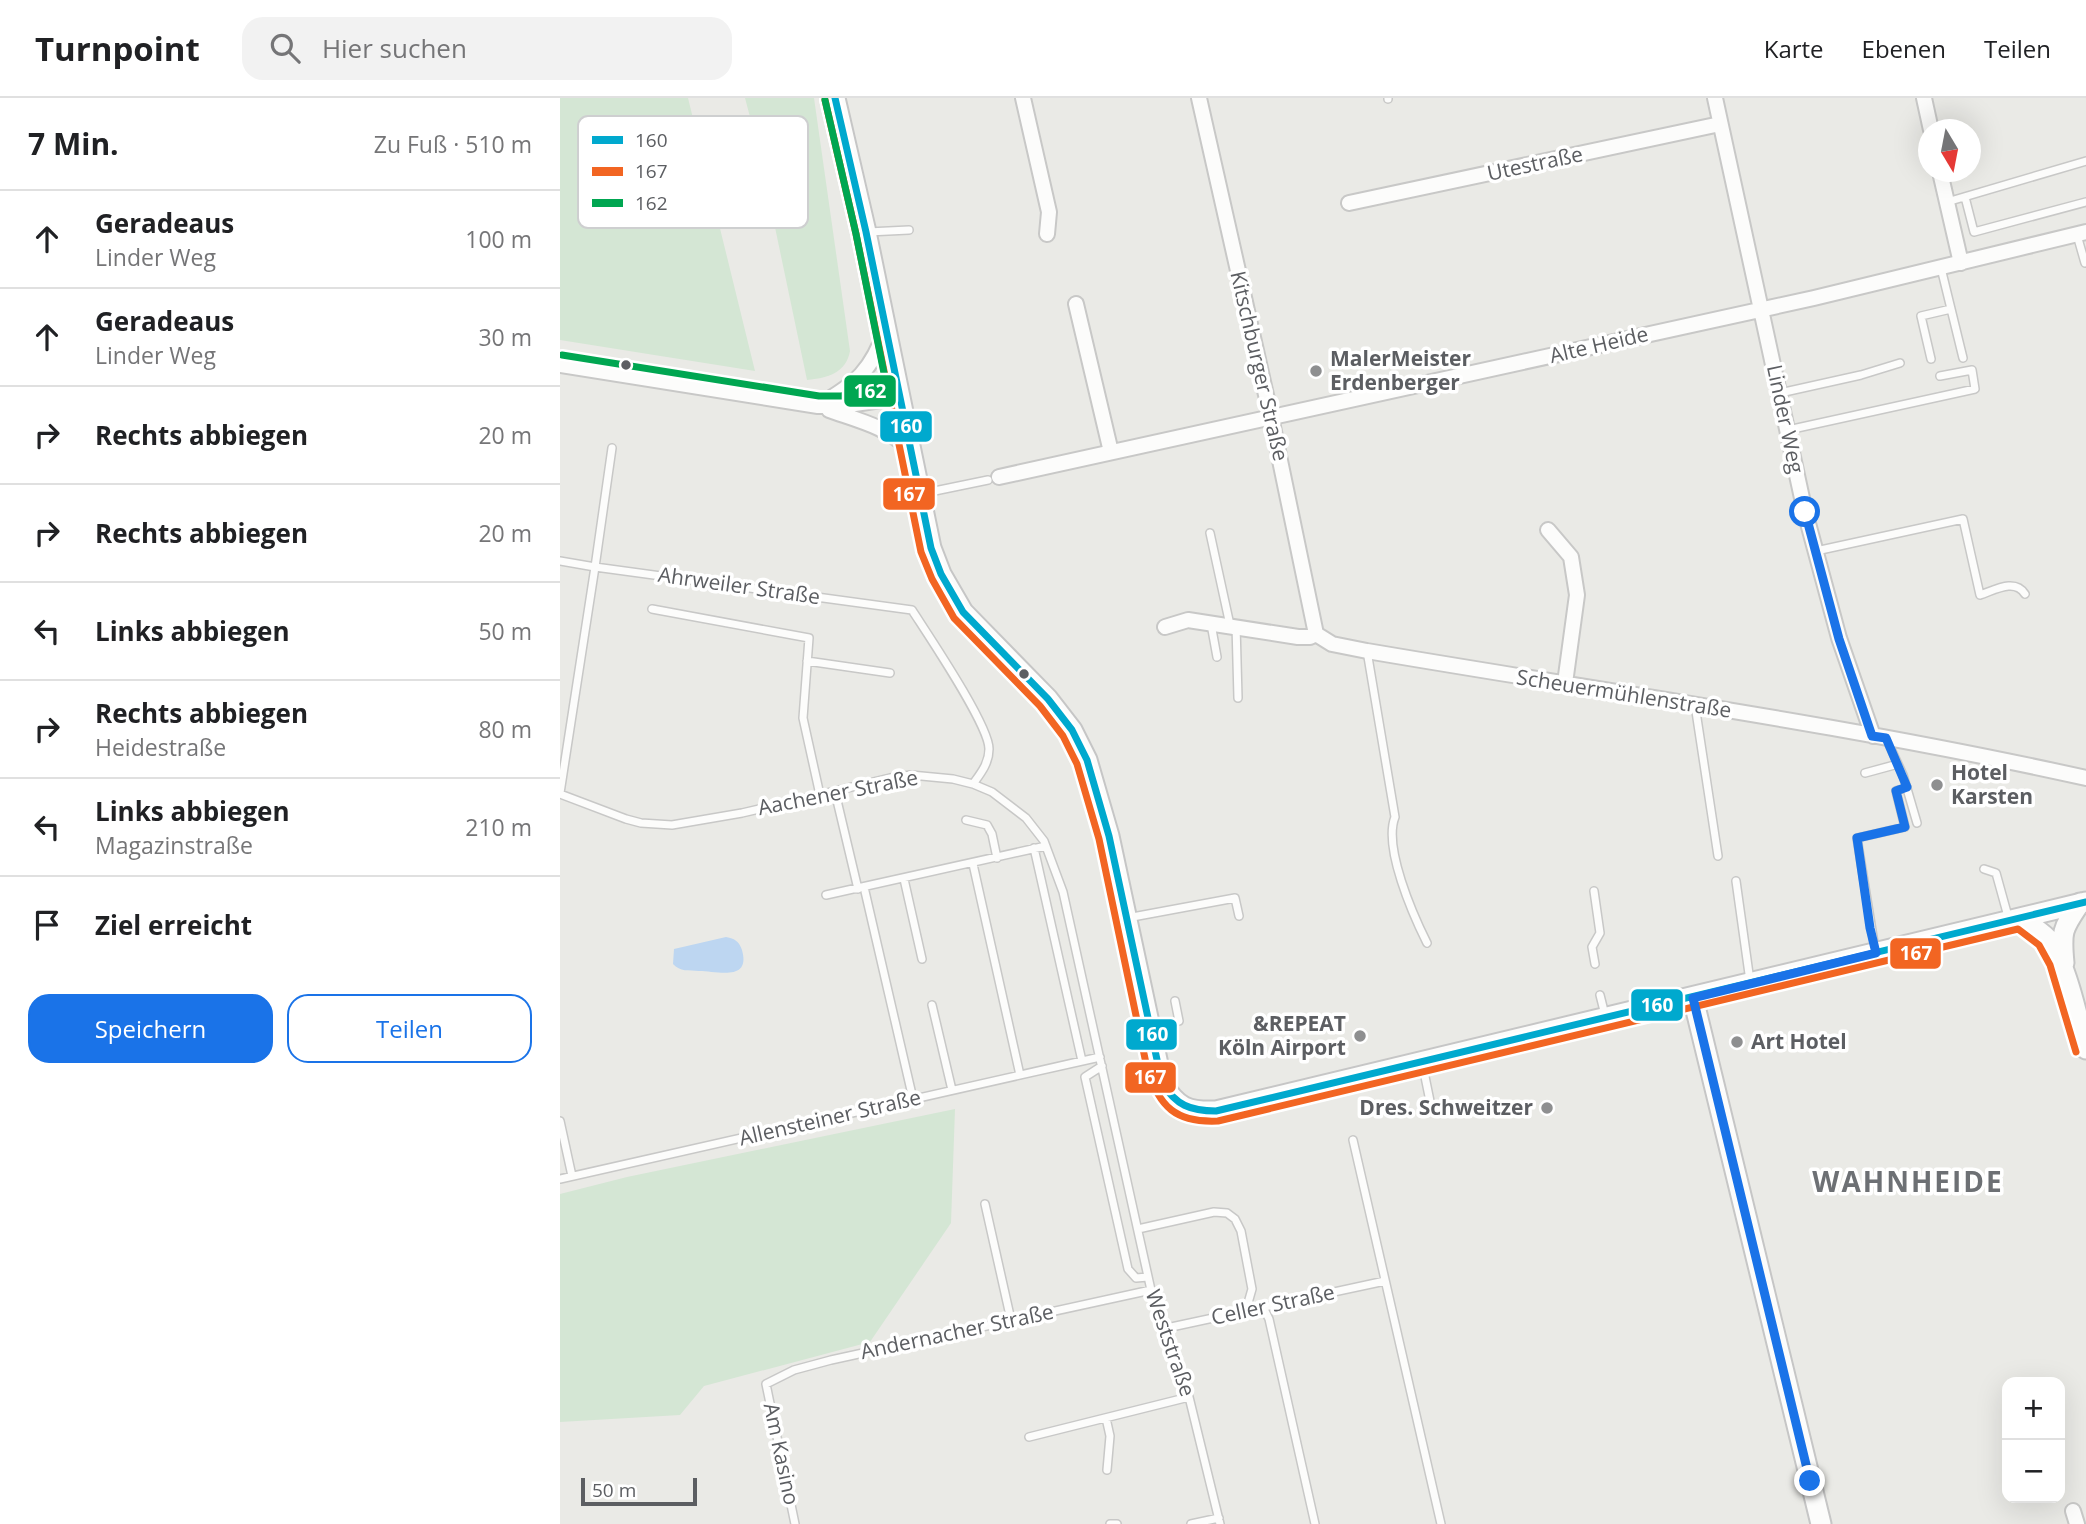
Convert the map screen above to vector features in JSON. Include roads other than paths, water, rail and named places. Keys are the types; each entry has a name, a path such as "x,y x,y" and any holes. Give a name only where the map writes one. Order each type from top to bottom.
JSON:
{"street":[{"path":"835,98 866,232 918,494 933,555 955,601 998,650 1048,699 1072,730 1087,760 1109,836 1162,1083 1171,1097 1185,1108 1199,1112 1216,1111 2083,903"},
{"path":"1023,98 1049,212 1047,234"},
{"name":"Kitschburger Straße","path":"1199,98 1271,417 1316,634"},
{"name":"Linder Weg","path":"1715,98 1815,551 1839,639 1879,737"},
{"path":"1924,98 1929,119"},
{"name":"Utestraße","path":"1349,203 1720,124"},
{"path":"1942,182 1961,263"},
{"name":"Alte Heide","path":"993,479 1761,309 2082,234"},
{"path":"1076,304 1111,452"},
{"path":"818,406 848,386 870,366 886,329"},
{"path":"560,365 818,406 842,406 900,397"},
{"path":"818,406 878,427 909,449"},
{"path":"1548,530 1571,557 1577,595 1565,683"},
{"name":"Scheuermühlenstraße","path":"1165,627 1188,620 1298,636 1310,637 1316,634 1332,644 1367,651 1879,737 2086,778"},
{"path":"2066,978 2062,935 2064,926 2083,903"},
{"path":"2014,919 2047,939 2079,998 2086,1049"},
{"path":"1693,998 1821,1524"}],"lane":[{"path":"1947,202 2086,161"},
{"path":"1965,197 1975,232 2086,202"},
{"path":"866,232 909,230"},
{"path":"2082,234 2085,263"},
{"path":"1941,268 1963,358"},
{"path":"1931,359 1921,316 1951,309"},
{"path":"1779,393 1861,375 1900,363"},
{"path":"1787,430 1975,389 1972,370 1940,376"},
{"path":"560,794 612,449"},
{"path":"918,494 993,479"},
{"path":"1815,551 1963,519 1980,595 2012,585 2020,587 2025,594"},
{"path":"1210,533 1233,625 1238,698"},
{"path":"560,561 595,566"},
{"name":"Ahrweiler Straße","path":"595,566 912,610 988,741 986,765 973,784"},
{"path":"652,609 809,638 803,718 820,795"},
{"path":"1211,622 1217,657"},
{"path":"1367,651 1395,817 1391,828 1403,891 1427,943"},
{"path":"807,661 890,673"},
{"path":"1695,705 1718,856"},
{"name":"Linder Weg","path":"1879,737 1898,764 1917,823"},
{"path":"1865,773 1898,764"},
{"name":"Aachener Straße","path":"560,794 626,819 664,825 688,824 911,775 930,775 973,784 992,792 1026,818 1046,846 1063,892 1102,1066"},
{"path":"1876,953 1857,838 1905,827 1896,791 1907,787"},
{"path":"835,792 913,1099"},
{"path":"966,820 986,825 992,834 997,858"},
{"path":"826,895 1046,846"},
{"path":"1034,848 1082,1061"},
{"path":"973,864 1020,1075"},
{"path":"1984,869 1996,873 2014,919"},
{"path":"904,879 922,959"},
{"path":"1736,881 1751,984"},
{"path":"1594,891 1600,933 1592,947 1595,964"},
{"path":"1125,919 1235,898 1239,916"},
{"path":"1600,995 1606,1019"},
{"path":"1149,1029 1179,1021 1175,1000"},
{"path":"932,1005 952,1090"},
{"name":"Allensteiner Straße","path":"560,1179 1100,1057"},
{"path":"1421,1062 1431,1106"},
{"path":"1102,1066 1085,1077 1128,1269 1136,1278 1149,1277"},
{"name":"Weststraße","path":"1102,1066 1151,1290 1162,1329 1189,1398 1220,1521"},
{"path":"560,1121 572,1177"},
{"path":"1353,1140 1441,1524"},
{"path":"985,1204 1011,1320"},
{"path":"1138,1229 1214,1212 1227,1213 1235,1219 1241,1231 1252,1289 1246,1311"},
{"name":"Celler Straße","path":"1162,1329 1385,1281"},
{"name":"Andernacher Straße","path":"766,1384 794,1370 831,1360 1151,1290"},
{"path":"1264,1307 1269,1319 1315,1524"},
{"name":"Am Kasino","path":"766,1384 795,1524"},
{"path":"1028,1437 1189,1398"},
{"path":"1106,1418 1110,1436 1107,1471"},
{"path":"1191,1524 1220,1521"},
{"path":"1111,1524 1117,1524"}],"water":[{"path":"726,937 740,944 742,950 742,967 737,971 723,973 685,970 673,964 674,949"}],"place":[{"name":"MalerMeister Erdenberger","path":"1316,371"},
{"name":"Hotel Karsten","path":"1937,785"},
{"name":"&REPEAT Köln Airport","path":"1360,1036"},
{"name":"Art Hotel","path":"1737,1042"},
{"name":"Dres. Schweitzer","path":"1547,1108"}],"district":[{"name":"WAHNHEIDE","path":"1908,1182"}]}
